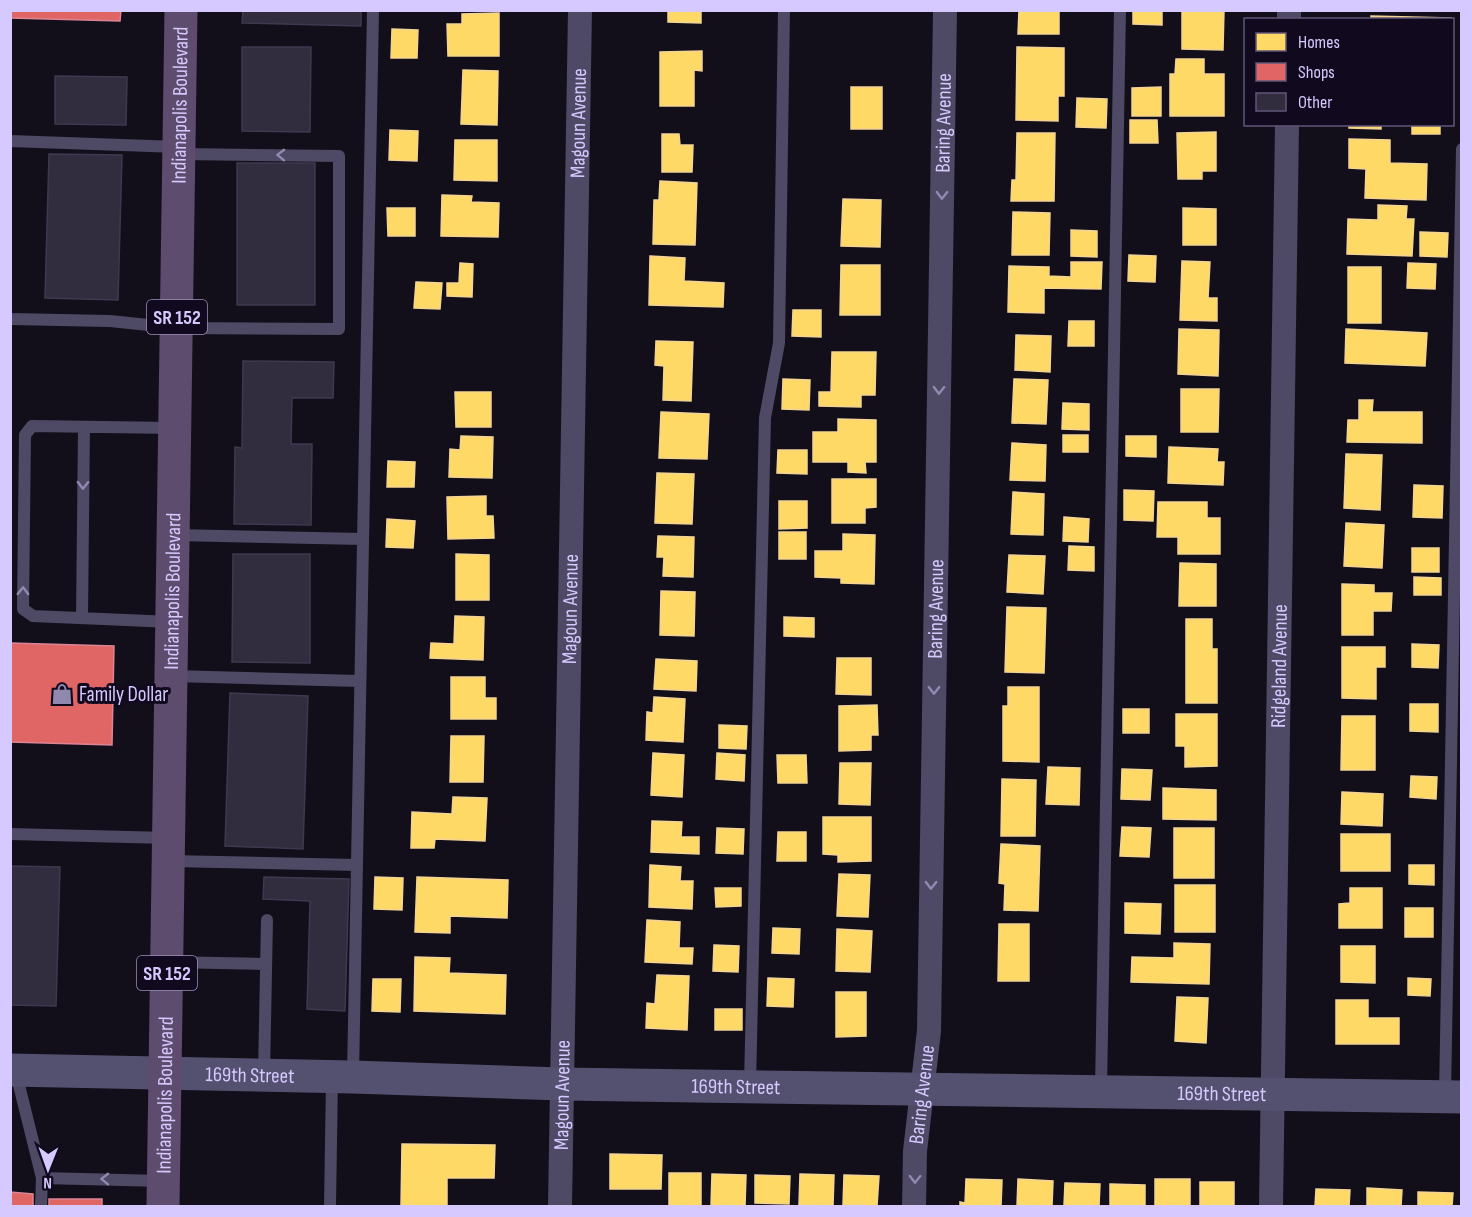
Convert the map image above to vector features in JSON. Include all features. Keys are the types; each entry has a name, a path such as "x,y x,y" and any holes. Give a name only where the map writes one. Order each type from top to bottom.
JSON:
{"main road":[{"name":"Indianapolis Boulevard","path":"163,1194 181,10"}],"street":[{"name":"Magoun Avenue","path":"560,1206 579,10"},
{"name":"Baring Avenue","path":"914,1206 915,1151 929,1019 945,10"},
{"name":"Ridgeland Avenue","path":"1271,1206 1287,126"},
{"name":"169th Street","path":"13,1070 562,1084 1453,1096"}],"lane":[{"path":"330,1206 357,865 373,10"},
{"path":"750,1087 765,418 778,343 784,10"},
{"path":"1101,1092 1120,10"},
{"path":"10,141 339,156 339,329 177,328 110,321 10,319"},
{"path":"1453,1096 1461,149"},
{"path":"173,622 33,616 23,609 25,435 32,426 176,429"},
{"path":"82,618 84,427"},
{"path":"174,535 363,539"},
{"path":"172,676 360,681"},
{"path":"10,834 357,865"},
{"path":"264,1075 267,920"},
{"path":"167,962 266,964"},
{"path":"13,1070 42,1178 41,1206"},
{"path":"42,1178 163,1194"}],"building: Homes":[{"path":"668,10 701,10 701,23 668,22"},
{"path":"1019,10 1059,10 1059,34 1018,34"},
{"path":"1133,10 1162,10 1162,25 1133,24"},
{"path":"1182,10 1224,10 1223,50 1182,49"},
{"path":"499,13 499,56 448,56 447,24 462,24 462,14"},
{"path":"1371,16 1451,18 1371,18"},
{"path":"392,29 418,30 417,58 391,58"},
{"path":"1017,47 1064,48 1064,96 1058,96 1058,121 1016,120"},
{"path":"702,51 702,71 694,70 694,106 660,106 660,52"},
{"path":"1176,59 1204,59 1204,74 1224,74 1224,116 1170,116 1170,74 1175,74"},
{"path":"463,70 498,71 497,125 461,124"},
{"path":"851,87 882,87 882,129 851,129"},
{"path":"1161,87 1161,116 1132,116 1132,88"},
{"path":"1077,98 1107,99 1106,128 1076,127"},
{"path":"1130,120 1157,120 1158,143 1130,143"},
{"path":"1349,126 1381,126 1381,129 1349,128"},
{"path":"1412,126 1440,126 1440,134 1412,134"},
{"path":"390,130 418,131 417,161 389,160"},
{"path":"1216,132 1216,171 1202,171 1202,179 1178,179 1177,133"},
{"path":"1017,133 1055,133 1054,201 1011,201 1012,180 1016,180"},
{"path":"662,134 679,134 680,145 693,145 692,172 662,172"},
{"path":"1349,139 1390,140 1390,163 1427,164 1426,200 1365,198 1366,169 1349,168"},
{"path":"455,140 497,140 497,181 454,180"},
{"path":"660,181 697,183 695,245 653,244 654,200 659,200"},
{"path":"442,195 472,196 471,202 499,203 498,237 441,236"},
{"path":"843,199 881,200 880,247 841,246"},
{"path":"1378,205 1407,206 1406,219 1414,219 1412,256 1347,254 1348,219 1378,220"},
{"path":"387,208 415,208 415,236 388,236"},
{"path":"1183,208 1216,209 1216,245 1183,245"},
{"path":"1013,212 1050,213 1049,255 1012,255"},
{"path":"1071,230 1097,231 1097,257 1071,256"},
{"path":"1420,232 1448,233 1447,257 1420,256"},
{"path":"1129,255 1156,256 1155,282 1128,281"},
{"path":"650,256 685,258 684,281 724,283 723,307 649,305"},
{"path":"1182,261 1210,262 1208,298 1217,298 1217,321 1180,320"},
{"path":"1071,262 1102,262 1101,289 1044,288 1044,313 1008,312 1009,266 1049,267 1049,276 1071,277"},
{"path":"460,263 473,264 472,297 447,296 447,283 459,283"},
{"path":"1408,263 1436,264 1435,289 1407,288"},
{"path":"841,265 880,265 880,315 840,315"},
{"path":"1348,267 1381,267 1381,323 1348,323"},
{"path":"416,282 442,283 440,309 414,308"},
{"path":"793,310 821,310 821,337 792,336"},
{"path":"1069,321 1094,321 1094,346 1068,346"},
{"path":"1179,329 1219,330 1218,376 1178,374"},
{"path":"1346,329 1427,333 1425,366 1345,363"},
{"path":"1016,335 1051,336 1050,372 1015,370"},
{"path":"656,341 693,342 691,401 663,400 664,366 655,365"},
{"path":"832,352 876,352 875,395 861,395 861,407 819,406 819,392 831,392"},
{"path":"783,379 810,380 809,410 782,409"},
{"path":"1014,379 1048,380 1046,424 1012,423"},
{"path":"1181,389 1219,389 1218,432 1181,432"},
{"path":"455,392 491,392 491,427 456,427"},
{"path":"1359,400 1373,400 1372,412 1422,412 1422,443 1347,442 1348,420 1359,420"},
{"path":"1063,403 1089,404 1089,430 1062,429"},
{"path":"661,412 709,414 707,459 659,458"},
{"path":"838,419 876,420 876,462 865,462 866,473 848,472 848,462 813,462 813,432 838,432"},
{"path":"1063,435 1088,435 1088,452 1063,452"},
{"path":"461,436 493,437 492,478 449,477 450,449 460,450"},
{"path":"1126,436 1156,436 1156,457 1126,456"},
{"path":"1012,443 1046,445 1045,481 1010,480"},
{"path":"1169,447 1218,449 1217,462 1224,462 1223,485 1168,483"},
{"path":"778,450 807,450 807,474 777,473"},
{"path":"1346,454 1382,455 1380,510 1344,508"},
{"path":"388,461 415,462 414,487 387,487"},
{"path":"657,473 694,474 692,524 655,523"},
{"path":"832,479 876,479 876,507 865,508 865,523 832,523"},
{"path":"1414,485 1443,486 1442,518 1413,517"},
{"path":"1124,490 1154,491 1153,521 1124,520"},
{"path":"1013,492 1044,494 1043,535 1011,534"},
{"path":"486,496 486,516 493,516 494,538 448,539 447,497"},
{"path":"779,501 807,501 807,528 779,529"},
{"path":"1158,502 1207,502 1207,518 1220,518 1220,554 1178,554 1178,537 1157,537"},
{"path":"1064,517 1089,519 1088,542 1063,541"},
{"path":"387,519 415,521 413,548 386,547"},
{"path":"1346,523 1384,525 1382,568 1344,566"},
{"path":"779,532 806,532 806,559 779,559"},
{"path":"843,534 875,535 874,584 841,583 841,578 815,577 815,551 843,551"},
{"path":"658,536 694,537 693,577 663,576 664,557 657,557"},
{"path":"1069,546 1094,547 1094,571 1068,570"},
{"path":"1412,548 1439,548 1439,572 1412,572"},
{"path":"456,554 489,555 489,600 456,600"},
{"path":"1009,555 1045,556 1043,594 1007,592"},
{"path":"1180,563 1216,564 1216,606 1179,606"},
{"path":"1414,577 1441,578 1441,595 1414,595"},
{"path":"1342,584 1374,585 1374,593 1392,593 1391,611 1373,611 1373,635 1342,635"},
{"path":"661,591 695,592 694,636 660,635"},
{"path":"1007,607 1046,608 1044,673 1005,672"},
{"path":"455,616 484,617 483,660 430,658 431,643 454,644"},
{"path":"784,617 814,618 814,637 784,636"},
{"path":"1186,619 1212,619 1212,649 1217,649 1217,703 1186,703"},
{"path":"1412,644 1439,645 1438,668 1412,667"},
{"path":"1342,647 1385,647 1385,667 1376,667 1376,699 1342,698"},
{"path":"837,658 871,658 871,695 836,694"},
{"path":"656,659 697,661 696,691 654,689"},
{"path":"451,677 485,677 485,698 496,698 496,719 451,719"},
{"path":"1008,687 1039,687 1039,762 1003,761 1003,706 1008,706"},
{"path":"654,697 685,699 683,742 646,740 647,712 653,713"},
{"path":"1410,704 1438,704 1438,732 1410,731"},
{"path":"877,705 878,735 871,735 871,750 839,751 839,706"},
{"path":"1123,709 1149,709 1149,733 1123,733"},
{"path":"1176,714 1217,714 1217,766 1185,767 1185,746 1176,746"},
{"path":"1342,716 1375,716 1375,770 1341,770"},
{"path":"719,725 747,726 746,749 719,748"},
{"path":"451,736 484,736 483,782 450,782"},
{"path":"653,753 684,755 682,797 651,795"},
{"path":"717,753 745,755 744,781 716,779"},
{"path":"777,755 806,755 807,783 778,783"},
{"path":"840,763 871,763 870,805 839,804"},
{"path":"1048,767 1080,768 1079,805 1046,804"},
{"path":"1122,769 1152,770 1150,800 1121,799"},
{"path":"1411,776 1437,777 1436,799 1410,797"},
{"path":"1002,779 1036,780 1035,836 1001,836"},
{"path":"1163,788 1216,790 1216,820 1163,819"},
{"path":"1342,792 1383,794 1382,826 1341,824"},
{"path":"453,797 487,798 485,841 435,839 434,848 411,848 412,812 452,814"},
{"path":"823,817 871,817 871,861 838,862 838,855 823,854"},
{"path":"652,821 682,822 681,837 699,837 699,854 651,852"},
{"path":"1122,827 1151,828 1149,857 1120,856"},
{"path":"717,828 744,829 743,854 716,853"},
{"path":"1174,828 1214,828 1214,878 1174,878"},
{"path":"778,832 806,832 806,861 777,861"},
{"path":"1341,834 1390,834 1390,871 1341,871"},
{"path":"1001,844 1040,846 1038,911 1004,910 1005,884 999,883"},
{"path":"650,865 681,867 680,881 693,881 692,909 649,907"},
{"path":"1409,865 1434,865 1434,885 1409,884"},
{"path":"839,874 870,875 868,917 837,916"},
{"path":"375,877 403,878 402,910 374,909"},
{"path":"417,877 508,880 507,918 450,916 450,933 415,932"},
{"path":"1175,885 1215,885 1215,932 1175,932"},
{"path":"715,888 741,888 741,906 716,907"},
{"path":"1350,888 1382,888 1382,928 1339,928 1339,904 1350,903"},
{"path":"1125,903 1161,904 1160,934 1125,933"},
{"path":"1405,908 1433,908 1433,937 1405,937"},
{"path":"647,920 680,922 679,948 693,948 692,964 645,962"},
{"path":"999,924 1029,924 1029,981 998,981"},
{"path":"773,928 800,929 799,954 772,953"},
{"path":"837,929 872,931 870,972 836,971"},
{"path":"1174,943 1210,944 1209,984 1131,982 1132,957 1174,958"},
{"path":"714,945 739,946 738,972 713,971"},
{"path":"1341,946 1375,946 1375,983 1341,982"},
{"path":"415,957 450,958 449,973 506,975 505,1014 414,1011"},
{"path":"657,975 689,976 687,1030 646,1028 647,1003 655,1004"},
{"path":"768,978 794,979 793,1007 767,1006"},
{"path":"1408,978 1431,979 1430,996 1408,995"},
{"path":"373,979 401,979 400,1012 372,1011"},
{"path":"836,992 866,992 866,1036 836,1037"},
{"path":"1177,997 1208,998 1206,1043 1175,1041"},
{"path":"1336,1000 1368,1000 1368,1018 1399,1018 1399,1044 1336,1044"},
{"path":"715,1009 742,1009 742,1030 715,1030"},
{"path":"402,1144 495,1145 494,1178 447,1178 447,1206 401,1206"},
{"path":"610,1154 662,1155 661,1189 610,1189"},
{"path":"669,1173 701,1173 701,1206 669,1206"},
{"path":"712,1174 746,1175 745,1206 711,1206"},
{"path":"800,1174 834,1175 833,1206 799,1205"},
{"path":"755,1175 790,1176 789,1204 755,1203"},
{"path":"844,1175 879,1176 877,1206 843,1205"},
{"path":"966,1179 1002,1180 1001,1206 960,1206 960,1202 965,1203"},
{"path":"1018,1179 1053,1181 1052,1206 1017,1206"},
{"path":"1155,1179 1190,1179 1190,1206 1155,1206"},
{"path":"1200,1182 1234,1182 1234,1206 1200,1206"},
{"path":"1065,1183 1100,1184 1099,1206 1064,1206"},
{"path":"1110,1184 1145,1185 1145,1206 1110,1206"},
{"path":"1367,1188 1402,1190 1401,1206 1367,1206"},
{"path":"1316,1189 1350,1190 1349,1206 1315,1206"},
{"path":"1418,1192 1453,1193 1452,1206 1418,1206"}],"building: Shops":[{"path":"10,10 121,10 120,21 10,18"},
{"name":"Family Dollar","path":"10,643 114,646 112,745 10,742"},
{"path":"10,1192 33,1194 33,1206 10,1206"},
{"path":"49,1199 102,1199 102,1206 49,1206"}],"building: Other":[{"path":"243,10 361,10 361,26 242,23"},
{"path":"242,47 311,47 310,132 242,131"},
{"path":"55,76 127,77 126,125 55,124"},
{"path":"49,154 122,155 118,300 45,298"},
{"path":"237,163 315,163 315,305 237,305"},
{"path":"243,361 334,362 333,398 292,398 291,444 312,444 311,525 234,524 235,447 242,448"},
{"path":"233,554 310,554 310,663 232,662"},
{"path":"230,693 308,696 303,849 225,846"},
{"path":"10,866 60,867 56,1006 10,1005"},
{"path":"264,877 349,879 345,1011 307,1009 310,901 263,899"}],"place":[{"name":"Family Dollar","path":"62,694"}]}
